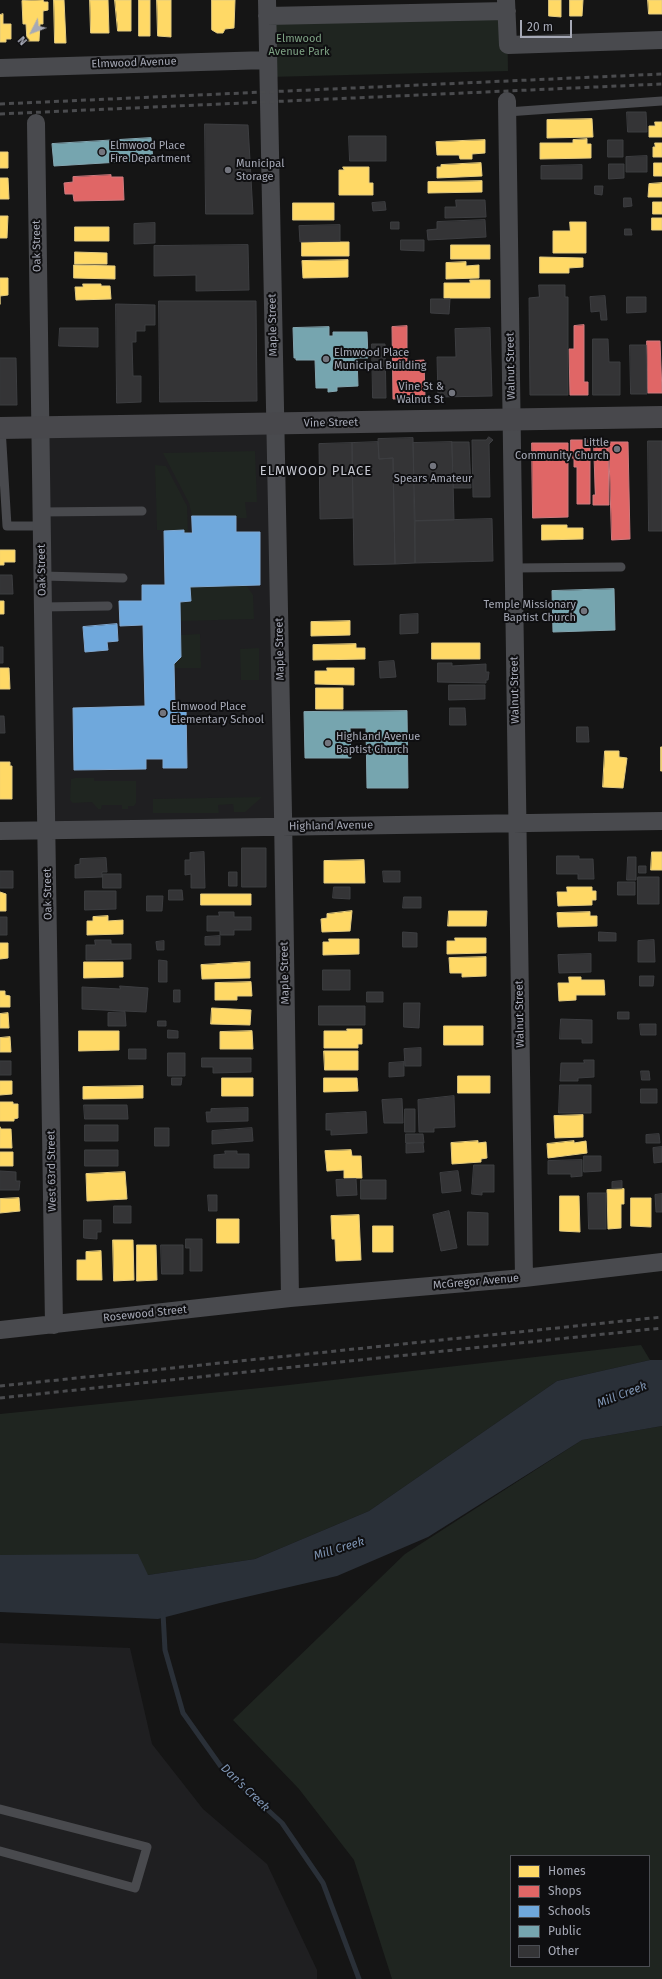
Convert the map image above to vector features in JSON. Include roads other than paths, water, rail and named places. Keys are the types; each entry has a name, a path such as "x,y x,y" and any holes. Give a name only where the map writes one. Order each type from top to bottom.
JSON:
{"main road":[{"name":"Vine Street","path":"1,428 662,417"}],"street":[{"path":"267,8 506,5 508,45 662,40"},
{"name":"Maple Street","path":"267,8 283,827 290,1298"},
{"name":"Elmwood Avenue","path":"0,68 268,60"},
{"name":"Walnut Street","path":"507,106 524,1278"},
{"name":"Oak Street","path":"36,123 40,519 50,1017"},
{"name":"Highland Avenue","path":"0,831 662,821"},
{"name":"West 63rd Street","path":"50,1017 54,1325"},
{"name":"McGregor Avenue","path":"290,1298 524,1278 662,1262"},
{"name":"Rosewood Street","path":"0,1330 290,1298"}],"lane":[{"path":"507,106 662,101"},
{"path":"1,428 7,526 40,519 142,511"},
{"path":"514,568 621,567"},
{"path":"42,576 123,578"},
{"path":"42,607 108,606"},
{"path":"0,1809 148,1847 135,1888 0,1850"}],"water":[{"name":"Mill Creek","path":"650,1360 662,1360 662,1426 582,1440 428,1537 337,1576 158,1619 0,1612 0,1555 138,1554 148,1575 255,1559 369,1511 557,1381"}],"waterway":[{"name":"Dan’s Creek","path":"163,1613 165,1650 183,1713 222,1768 282,1823 323,1883 359,1979"}],"railway":[{"path":"0,104 662,74"},
{"path":"0,114 662,84"},
{"path":"0,1386 662,1317"},
{"path":"0,1398 662,1328"}],"place":[{"name":"Elmwood Place Fire Department","path":"102,152"},
{"name":"Municipal Storage","path":"228,170"},
{"name":"Elmwood Place Municipal Building","path":"326,359"},
{"name":"Vine St & Walnut St","path":"452,393"},
{"name":"Little Community Church","path":"617,449"},
{"name":"Spears Amateur","path":"433,466"},
{"name":"Temple Missionary Baptist Church","path":"584,611"},
{"name":"Elmwood Place Elementary School","path":"163,713"},
{"name":"Highland Avenue Baptist Church","path":"328,743"}],"district":[{"name":"ELMWOOD PLACE","path":"316,471"}],"park label":[{"name":"Elmwood Avenue Park","path":"299,45"}]}
